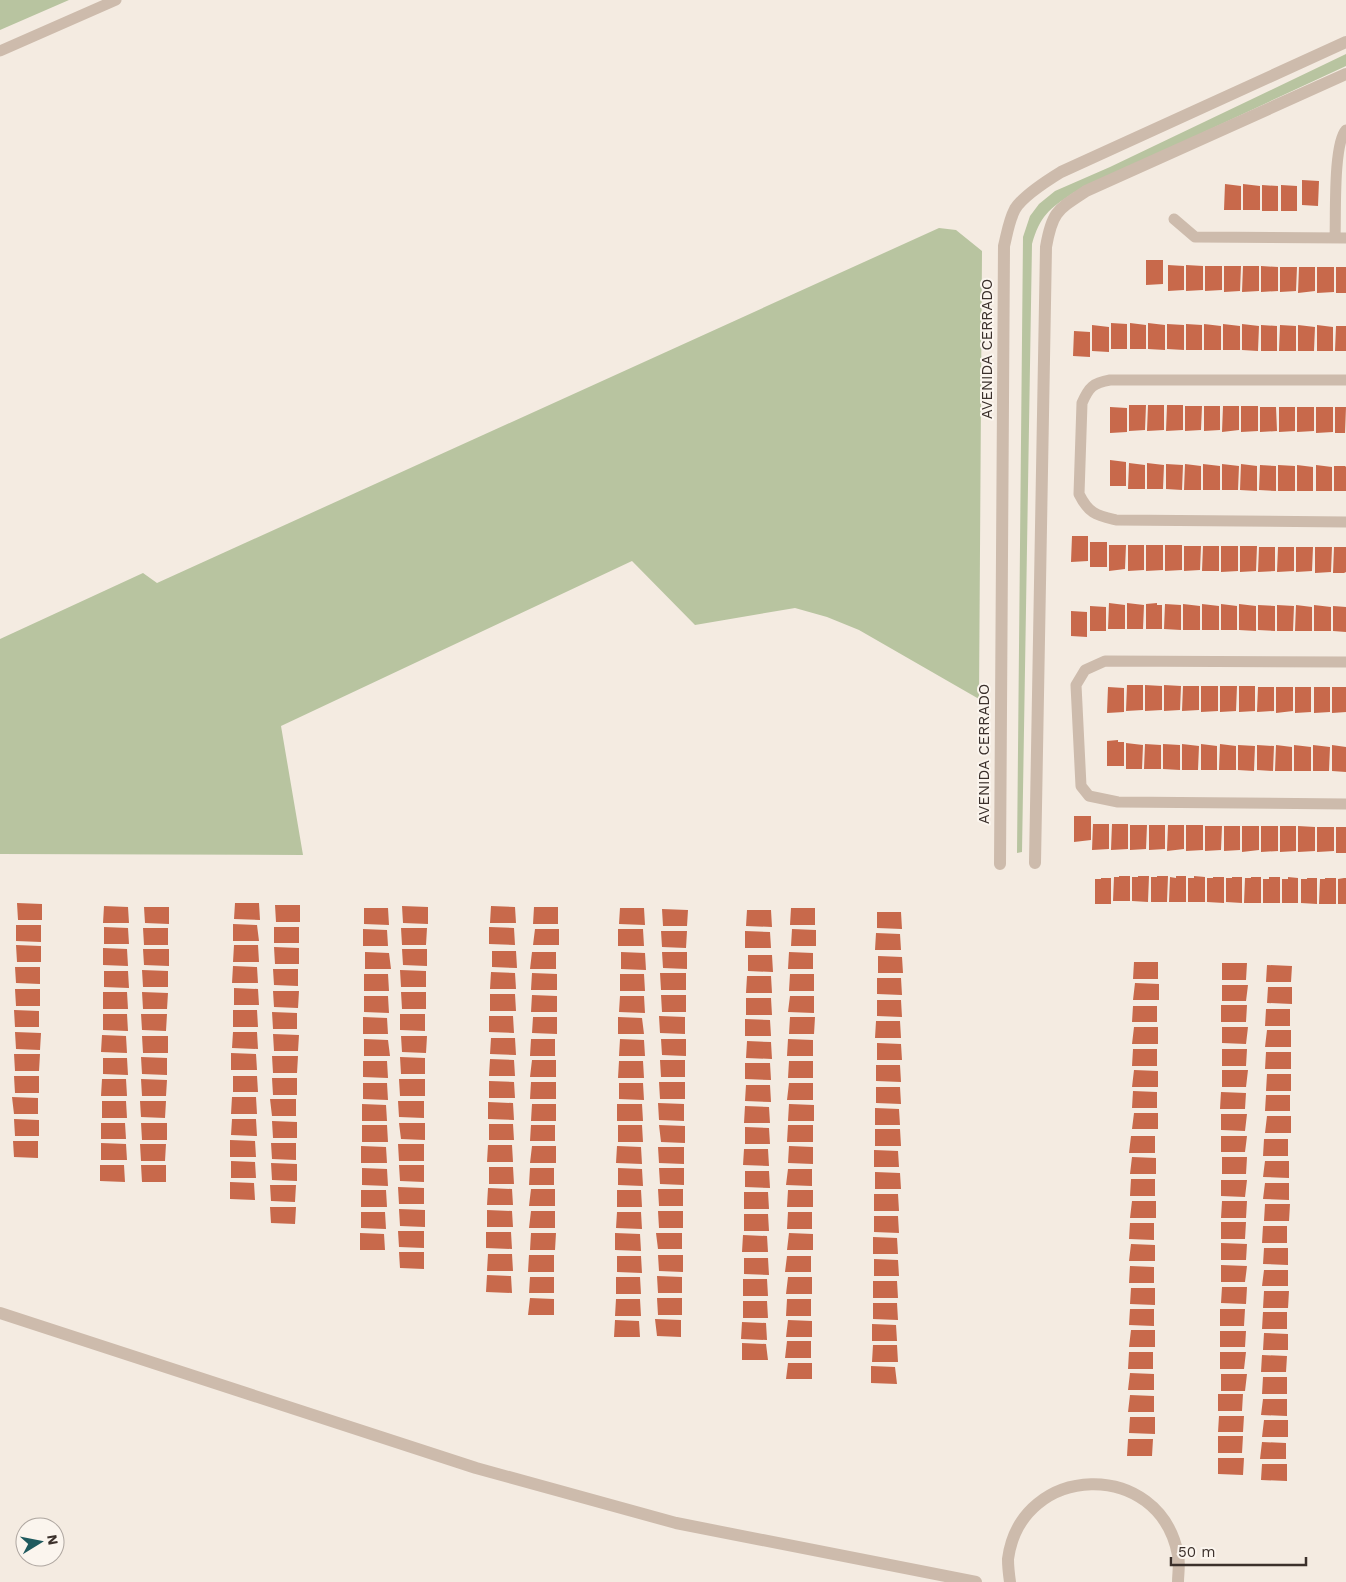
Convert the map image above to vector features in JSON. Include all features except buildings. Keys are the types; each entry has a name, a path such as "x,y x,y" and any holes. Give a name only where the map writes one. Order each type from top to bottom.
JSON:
{"street":[{"name":"AVENIDA CERRADO","path":"1000,864 1004,246 1009,224 1016,207 1038,187 1061,172 1346,42"},
{"path":"1035,863 1046,247 1050,224 1061,208 1086,191 1346,74"},
{"path":"0,1313 458,1462 676,1523 976,1582"},
{"path":"1010,1582 1008,1560 1016,1532 1032,1510 1053,1493 1078,1484 1105,1484 1131,1491 1153,1507 1164,1521 1169,1528 1178,1556 1178,1582"}],"lane":[{"path":"0,51 116,0"},
{"path":"1174,219 1195,237 1341,238 1338,149 1343,133 1346,130"},
{"path":"1346,380 1110,380 1097,382 1087,391 1082,403 1079,494 1085,506 1098,515 1116,520 1346,522"},
{"path":"1346,662 1105,661 1085,670 1076,685 1081,786 1089,796 1118,802 1346,804"}],"green space":[{"path":"0,0 69,0 0,30"},
{"path":"1346,54 1346,66 1073,193 1046,214 1038,226 1032,244 1022,852 1017,853 1023,237 1030,216 1039,204 1055,191 1110,167"},
{"path":"939,228 956,230 982,251 979,699 859,630 827,617 795,608 695,625 632,561 281,726 303,855 0,854 0,639 143,573 157,583"}]}
